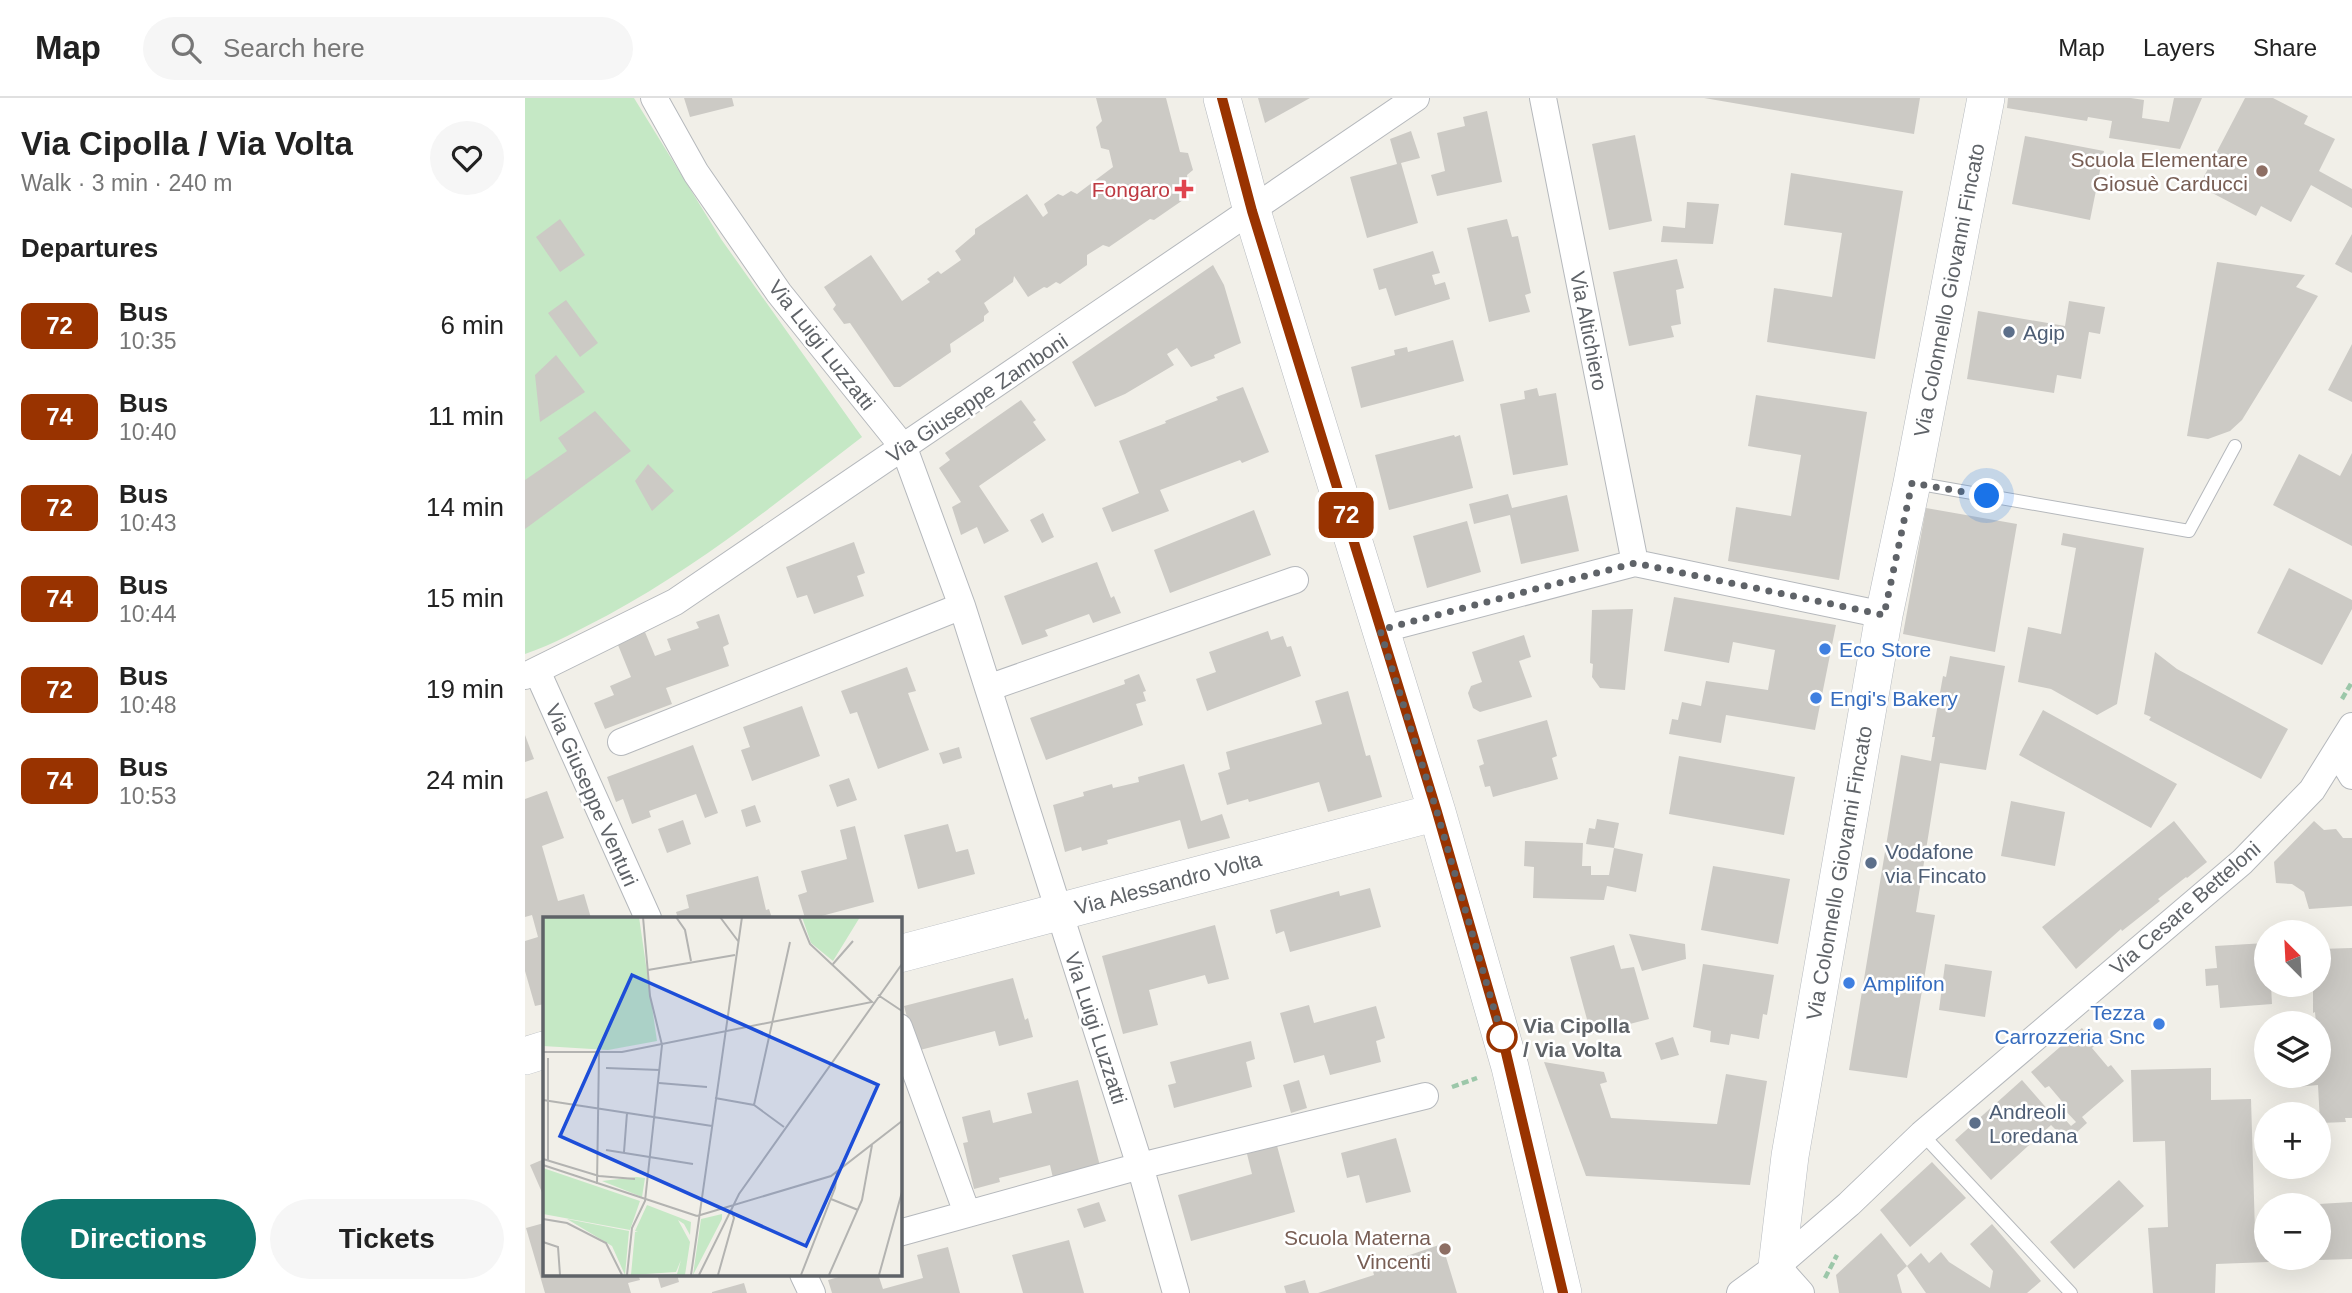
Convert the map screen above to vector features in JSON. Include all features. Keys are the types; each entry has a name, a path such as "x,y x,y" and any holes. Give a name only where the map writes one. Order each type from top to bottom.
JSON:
{"street":[{"name":"Via Luigi Luzzatti","path":"654,98 696,173 779,293 904,449 963,606 1140,1166 1176,1293"},
{"path":"1221,98 1252,211 1437,812 1510,1067 1563,1293"},
{"name":"Via Giuseppe Zamboni","path":"531,674 675,603 1416,98"},
{"name":"Via Altichiero","path":"1543,98 1635,563"},
{"name":"Via Colonnello Giovanni Fincato","path":"1777,1279 1790,1156 1884,615 1986,98"},
{"path":"1380,630 1635,563 1884,615"},
{"path":"988,688 1296,580"},
{"path":"621,743 963,606"},
{"name":"Via Giuseppe Venturi","path":"531,674 646,917"},
{"name":"Via Cesare Betteloni","path":"1740,1293 1777,1279 1849,1204 1922,1134 2242,862 2312,790 2352,726"},
{"path":"2337,751 2352,776"},
{"name":"Via Alessandro Volta","path":"901,953 1437,812"},
{"path":"901,1032 967,1213"},
{"path":"525,1056 543,1050"},
{"path":"901,1232 1140,1166 1425,1096"},
{"path":"804,1276 812,1293"},
{"path":"1777,1279 1801,1293"}],"lane":[{"path":"1912,483 2189,531 2235,446"},
{"path":"1922,1134 2071,1293"}],"path":[{"path":"1425,1096 1510,1067"}],"green space":[{"path":"525,98 634,98 721,239 862,437 675,575 608,615 525,654"}],"building":[{"path":"684,98 732,98 734,106 690,117"},
{"path":"1096,98 1166,98 1180,152 1188,153 1193,170 1187,175 1189,190 1183,194 1183,200 1109,247 1103,245 1087,255 1087,265 1060,284 1056,282 1028,297 1014,276 1013,282 984,303 989,312 984,316 984,321 950,344 951,352 900,387 894,387 850,323 844,324 833,309 836,305 824,287 871,255 902,301 930,282 927,279 938,271 941,274 961,260 955,251 975,234 975,229 1027,194 1043,217 1048,213 1044,204 1058,194 1063,196 1071,191 1077,194 1113,167 1109,150 1101,148 1096,127 1102,121"},
{"path":"1258,98 1310,98 1265,123"},
{"path":"1704,98 1920,98 1914,134"},
{"path":"2008,98 2131,98 2144,100 2142,118 2169,122 2174,98 2202,98 2180,149 2109,138 2112,121 2088,117 2087,121 2007,108"},
{"path":"2245,98 2273,98 2308,116 2304,124 2335,139 2319,171 2352,189 2352,208 2311,185 2291,222 2261,206 2256,216 2199,186"},
{"path":"1487,111 1502,182 1437,196 1431,175 1445,171 1437,133 1465,126 1463,117"},
{"path":"1411,131 1420,158 1401,163 1418,223 1367,238 1350,177 1397,164 1390,139"},
{"path":"1635,135 1652,221 1609,230 1592,144"},
{"path":"2025,136 2104,151 2090,220 2012,204"},
{"path":"1791,173 1903,191 1875,359 1767,342 1774,288 1832,297 1842,233 1784,225"},
{"path":"1687,202 1719,204 1713,244 1661,242 1663,226 1685,228"},
{"path":"560,219 585,255 560,272 536,237"},
{"path":"1507,219 1512,237 1518,236 1531,293 1525,295 1530,312 1489,322 1467,228"},
{"path":"2352,234 2352,273 2335,264"},
{"path":"1433,251 1440,273 1432,275 1435,285 1445,282 1450,299 1395,316 1386,288 1379,290 1373,269"},
{"path":"1677,259 1684,288 1676,290 1681,324 1671,326 1674,337 1629,346 1613,272"},
{"path":"2217,262 2305,275 2296,287 2318,296 2242,420 2230,431 2208,439 2187,436"},
{"path":"1213,265 1224,285 1241,343 1214,355 1215,358 1191,367 1177,348 1167,354 1174,365 1125,394 1095,407 1072,362"},
{"path":"566,300 598,343 580,357 548,313"},
{"path":"2069,301 2105,307 2100,334 2089,332 2081,379 2057,375 2054,393 1967,379 1978,311 2065,326"},
{"path":"1453,340 1464,381 1361,408 1351,367 1395,355 1394,350 1407,347 1408,352"},
{"path":"2352,344 2352,402 2328,390"},
{"path":"556,355 585,392 540,422 535,375"},
{"path":"1243,387 1269,452 1160,490 1169,511 1112,532 1102,508 1139,493 1119,441 1166,423 1165,421 1218,400 1216,397"},
{"path":"1537,388 1539,396 1556,393 1568,465 1513,475 1500,404 1525,399 1524,391"},
{"path":"1756,395 1867,412 1839,580 1728,561 1736,507 1791,516 1801,455 1748,446"},
{"path":"1021,400 1036,420 1033,422 1046,440 979,486 1009,531 984,544 977,527 961,535 952,507 961,502 939,468 950,460 945,453"},
{"path":"595,411 631,451 525,529 525,480 567,451 558,438"},
{"path":"1460,435 1473,488 1389,510 1375,455"},
{"path":"2352,453 2352,546 2273,505 2299,454 2340,476"},
{"path":"648,464 674,491 652,511 635,481"},
{"path":"1508,494 1512,508 1567,495 1579,551 1521,564 1510,515 1474,524 1469,504"},
{"path":"1926,508 2017,524 1995,652 1903,634"},
{"path":"1254,510 1271,555 1170,593 1154,550"},
{"path":"1043,513 1054,537 1042,543 1030,520"},
{"path":"1467,521 1481,572 1427,588 1413,536"},
{"path":"2063,533 2144,548 2117,704 2097,715 2051,689 2018,682 2028,627 2061,634 2076,548 2061,545"},
{"path":"854,542 865,573 857,576 864,596 814,614 807,595 797,598 786,567"},
{"path":"1097,562 1111,598 1114,596 1121,613 1093,623 1089,614 1045,630 1048,636 1022,645 1004,596"},
{"path":"2289,568 2352,600 2352,609 2322,665 2257,633"},
{"path":"1674,597 1836,625 1815,730 1726,715 1721,743 1669,734 1672,719 1678,720 1682,702 1701,706 1706,681 1768,690 1775,650 1733,642 1729,663 1664,651"},
{"path":"1633,609 1625,690 1600,688 1592,677 1593,664 1590,663 1592,610"},
{"path":"719,614 729,644 723,647 729,666 666,688 672,704 605,729 594,703 614,695 610,686 631,677 618,645 645,632 655,656 671,650 667,639 699,628 696,622"},
{"path":"1268,631 1271,640 1283,636 1287,647 1291,646 1301,676 1207,711 1196,679 1216,672 1209,652"},
{"path":"1524,635 1531,657 1519,661 1532,697 1480,712 1473,708 1468,693 1471,686 1482,682 1472,652"},
{"path":"2155,652 2177,669 2288,729 2261,779 2149,720 2151,717 2144,714"},
{"path":"1950,656 2005,666 1986,770 1940,763 1916,912 1935,915 1907,1078 1849,1070 1901,755 1931,761 1935,737 1932,737 1943,676 1946,677"},
{"path":"907,667 916,691 908,693 929,750 878,769 857,712 850,714 841,691"},
{"path":"1139,674 1146,691 1143,692 1146,701 1136,704 1143,725 1046,760 1030,718 1125,684 1124,680"},
{"path":"1348,691 1366,756 1370,755 1382,797 1328,812 1319,782 1249,802 1248,799 1227,805 1218,773 1230,769 1226,752 1322,724 1315,701"},
{"path":"802,706 820,756 752,781 741,750 750,747 743,727"},
{"path":"2043,710 2177,784 2151,828 2019,755"},
{"path":"1547,720 1557,756 1552,758 1558,779 1493,797 1490,786 1485,787 1479,766 1484,764 1477,740"},
{"path":"525,735 534,759 525,762"},
{"path":"693,745 718,813 705,818 696,794 649,811 651,817 632,824 623,799 616,802 607,777"},
{"path":"959,747 962,758 943,764 939,753"},
{"path":"1679,756 1795,777 1784,835 1669,814"},
{"path":"1184,764 1201,821 1222,814 1230,838 1188,849 1180,820 1107,840 1108,844 1082,851 1081,847 1065,852 1053,805 1084,796 1083,792 1112,784 1113,788 1139,782 1138,777"},
{"path":"849,778 857,800 837,807 829,785"},
{"path":"547,791 564,838 542,846 558,901 584,894 591,917 543,917 543,1004 535,1006 525,971 525,941 538,937 532,915 525,917 525,799"},
{"path":"2011,801 2065,812 2055,866 2001,856"},
{"path":"755,805 761,822 746,827 741,810"},
{"path":"1597,819 1619,823 1614,848 1586,844 1589,828 1595,829"},
{"path":"683,820 691,844 667,853 658,829"},
{"path":"2174,821 2207,862 2158,899 2160,901 2122,931 2121,929 2076,969 2042,927"},
{"path":"2314,821 2324,830 2336,829 2343,838 2352,838 2352,906 2309,909 2304,892 2292,884 2276,883 2274,862"},
{"path":"948,824 956,852 968,849 975,874 918,889 904,835"},
{"path":"855,826 874,902 818,917 805,917 798,895 807,892 801,871 847,859 840,830"},
{"path":"1525,841 1583,843 1582,866 1591,866 1591,875 1609,875 1614,848 1643,854 1636,892 1607,886 1604,900 1533,898 1534,867 1524,866"},
{"path":"1713,866 1790,879 1778,944 1701,930"},
{"path":"758,876 766,910 769,909 772,917 678,917 676,912 689,908 686,895"},
{"path":"1370,888 1381,927 1290,952 1284,931 1276,934 1270,910 1339,891 1340,896"},
{"path":"1215,925 1229,979 1208,984 1205,975 1149,990 1158,1025 1123,1034 1102,956"},
{"path":"1629,934 1685,944 1686,959 1642,971"},
{"path":"2254,944 2254,998 2272,998 2272,1004 2220,1008 2218,985 2206,986 2205,969 2217,968 2215,946"},
{"path":"1614,945 1621,969 1634,967 1649,1019 1591,1034 1570,957"},
{"path":"2352,948 2352,1118 2345,1118 2346,1122 2331,1123 2331,1102 2319,1102 2318,1088 2331,1088 2331,1011 2313,1011 2313,998 2331,998 2331,949"},
{"path":"1703,964 1774,975 1767,1015 1763,1014 1759,1039 1731,1034 1729,1045 1710,1042 1711,1031 1693,1027"},
{"path":"1945,964 1992,971 1985,1017 1939,1010"},
{"path":"1013,978 1025,1020 1028,1018 1033,1037 999,1046 995,1031 916,1051 904,1006"},
{"path":"1309,1005 1314,1023 1376,1006 1385,1038 1376,1041 1381,1062 1330,1075 1324,1055 1294,1063 1280,1013"},
{"path":"2082,1028 2095,1045 2092,1048 2124,1081 2082,1117 2087,1123 2067,1141 2051,1125 1991,1180 1955,1140 2022,1080 2057,1120 2061,1115 2071,1126 2076,1122 2062,1107 2065,1105 2049,1086 2045,1088 2031,1072"},
{"path":"1673,1037 1679,1055 1661,1060 1655,1043"},
{"path":"1251,1041 1255,1059 1246,1062 1252,1087 1174,1108 1168,1085 1176,1083 1170,1062"},
{"path":"1544,1062 1604,1072 1607,1082 1600,1084 1611,1118 1717,1124 1726,1074 1767,1081 1750,1185 1586,1176"},
{"path":"2211,1068 2211,1100 2251,1099 2254,1262 2216,1264 2215,1293 2153,1293 2148,1228 2168,1227 2165,1141 2133,1142 2131,1070"},
{"path":"1078,1080 1100,1166 1053,1178 1050,1165 999,1178 1000,1182 974,1189 963,1143 968,1142 962,1117 990,1110 993,1123 1032,1113 1027,1093"},
{"path":"1299,1080 1307,1108 1291,1113 1283,1085"},
{"path":"1396,1138 1411,1192 1366,1203 1359,1175 1347,1178 1341,1153"},
{"path":"1276,1142 1295,1212 1191,1241 1178,1195 1252,1174 1246,1150"},
{"path":"543,1159 543,1195 530,1165"},
{"path":"1932,1162 1966,1198 1910,1247 1880,1210"},
{"path":"2119,1180 2144,1206 2074,1269 2050,1242"},
{"path":"1099,1202 1106,1221 1084,1228 1077,1209"},
{"path":"2352,1202 2352,1259 2331,1260 2331,1203"},
{"path":"543,1223 543,1276 639,1276 640,1280 628,1283 631,1293 545,1293 526,1228"},
{"path":"1992,1224 2041,1281 2027,1293 1926,1293 1907,1266 1921,1253 1929,1263 1941,1252 1949,1262 1990,1288 1993,1271 1970,1244"},
{"path":"1881,1233 1907,1266 1897,1275 1902,1293 1839,1293 1836,1275"},
{"path":"1069,1240 1084,1293 1023,1293 1012,1255"},
{"path":"1442,1244 1457,1293 1318,1293 1374,1275 1371,1264 1391,1258 1392,1261"},
{"path":"948,1247 960,1293 832,1293 828,1280 842,1276 879,1276 883,1289 923,1278 917,1255"},
{"path":"658,1276 678,1276 679,1282 661,1288"},
{"path":"1305,1280 1309,1293 1286,1293 1284,1286"},
{"path":"744,1283 747,1293 712,1293 712,1292"}],"bus line":[{"name":"72","path":"1222,98 1252,211 1437,812 1503,1040 1563,1293"}],"place":[{"name":"Scuola Elementare Giosuè Carducci","path":"2262,171"},
{"name":"Fongaro","path":"1184,189"},
{"name":"Agip","path":"2009,332"},
{"name":"Eco Store","path":"1825,649"},
{"name":"Engi's Bakery","path":"1816,698"},
{"name":"Vodafone via Fincato","path":"1871,863"},
{"name":"Amplifon","path":"1849,983"},
{"name":"Tezza Carrozzeria Snc","path":"2159,1024"},
{"name":"Via Cipolla / Via Volta","path":"1502,1037"},
{"name":"Andreoli Loredana","path":"1975,1123"},
{"name":"Scuola Materna Vincenti","path":"1445,1249"}],"route":[{"path":"1502,1037 1503,1040 1437,812 1380,630 1635,563 1884,615 1912,483 1987,496"}]}
